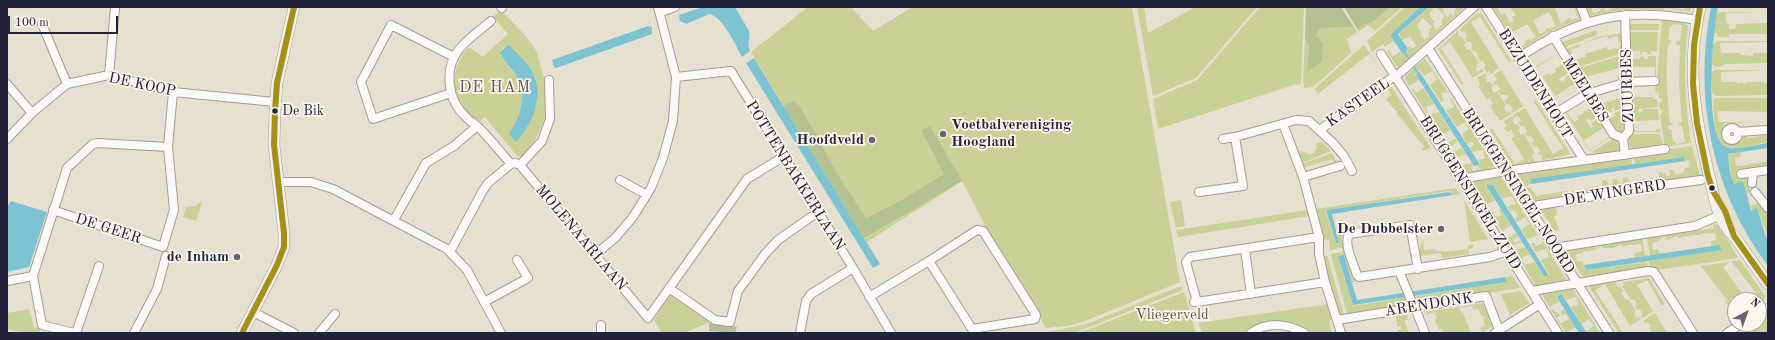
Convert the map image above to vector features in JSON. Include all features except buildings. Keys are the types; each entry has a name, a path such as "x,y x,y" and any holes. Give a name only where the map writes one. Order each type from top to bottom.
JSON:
{"street":[{"path":"242,333 277,265 284,247 284,232 274,137 275,102 277,83 294,7"},
{"path":"595,255 616,237 629,222 647,195 663,158 673,121 676,77 660,10 675,7"},
{"name":"KASTEEL","path":"1320,130 1365,96 1396,76 1474,7"},
{"name":"BEZUIDENHOUT","path":"1486,7 1584,160"},
{"path":"1581,7 1587,22"},
{"path":"1700,7 1697,20 1693,63 1694,102 1700,142 1713,191 1713,200 1722,214 1727,230 1734,236 1768,284"},
{"path":"109,74 115,8"},
{"path":"1518,58 1553,36 1587,22 1625,15 1659,15 1697,20"},
{"name":"ZUURBES","path":"1625,15 1629,131 1623,138 1625,155"},
{"path":"491,21 460,48 454,57 448,82 456,105 465,117 477,126 511,164"},
{"path":"42,24 67,84"},
{"path":"451,93 373,119 361,82 390,25 454,57"},
{"name":"MEELBES","path":"1553,36 1587,94 1613,134 1623,138"},
{"name":"BRUGGENSINGEL-NOORD","path":"1428,48 1609,333"},
{"name":"BRUGGENSINGEL-ZUID","path":"1381,54 1558,333"},
{"name":"POTTENBAKKERLAAN","path":"676,77 731,71 853,268 887,332"},
{"name":"DE KOOP","path":"7,139 32,113 67,84 109,74 173,92 275,102"},
{"path":"450,252 488,183 511,164 515,163 520,165 542,141 550,119 549,80"},
{"path":"1554,114 1587,94 1627,82 1655,81"},
{"path":"7,84 32,113"},
{"path":"99,266 75,333 42,325 40,306 33,276 67,168 97,142 168,147 173,92"},
{"name":"KASTEEL","path":"1282,124 1296,120 1309,121 1320,130 1344,156 1352,171"},
{"path":"1223,138 1234,137 1282,124 1303,177 1319,237 1319,254 1341,333"},
{"path":"394,220 426,163 454,146 477,126"},
{"path":"1738,132 1768,130"},
{"path":"1199,192 1243,186 1234,137"},
{"name":"DE GEER","path":"53,210 163,247 174,210 168,147"},
{"path":"1461,179 1506,171 1664,149"},
{"path":"783,157 747,179 669,288 715,320 730,322 738,291 765,254 778,240 818,212"},
{"name":"MOLENAARLAAN","path":"520,165 648,318 669,288"},
{"path":"1303,177 1340,166"},
{"path":"1741,174 1768,170"},
{"path":"1752,183 1753,172"},
{"path":"620,180 647,195"},
{"name":"DE WINGERD","path":"1528,207 1701,180"},
{"path":"279,182 304,181 324,185 343,193 440,245 450,252 467,270 500,333"},
{"path":"1755,192 1768,208"},
{"path":"1554,248 1695,226 1722,214"},
{"path":"1418,269 1411,226 1408,224 1348,234 1346,240 1358,276 1418,269 1490,257 1507,251"},
{"path":"869,297 977,230 983,231 1036,315 1035,319 972,329 929,261"},
{"path":"1319,237 1190,257 1186,262 1196,302 1326,282"},
{"path":"1245,249 1251,294"},
{"path":"134,333 157,289 166,256"},
{"path":"484,302 528,278 517,260"},
{"path":"800,333 806,301 811,294 853,268"},
{"path":"1399,271 1425,333"},
{"path":"1532,290 1654,272 1693,333"},
{"path":"7,281 33,276"},
{"name":"ARENDONK","path":"1337,320 1416,310 1486,296 1497,332"},
{"path":"1497,332 1540,304"},
{"path":"253,312 294,333"},
{"path":"319,333 335,314"},
{"path":"1251,333 1265,326 1281,325 1289,326 1304,333"}],"green space":[{"name":"Voetbalvereniging Hoogland","path":"808,7 851,7 858,15 860,14 860,17 873,31 913,7 1132,7 1180,282 1085,321 1072,325 1046,328 983,224 984,223 962,181 867,242 751,52"},
{"path":"1137,7 1144,7 1148,33 1195,7 1257,7 1196,78 1153,96"},
{"path":"1260,7 1304,7 1301,84 1296,84 1158,129 1153,99 1197,80"},
{"path":"1306,7 1341,7 1354,27 1321,28 1315,36 1323,43 1322,61 1307,72 1309,47 1305,39"},
{"path":"1344,7 1390,7 1371,24 1368,23 1357,29"},
{"path":"1390,7 1402,7 1375,31 1368,25 1359,31 1357,29 1368,23 1371,24"},
{"path":"1405,7 1420,7 1390,35 1396,44 1393,41 1385,47 1383,44 1372,52 1367,41"},
{"path":"1429,7 1434,7 1429,14 1432,20 1435,21 1433,23 1436,30 1442,25 1442,19 1445,16 1436,7 1443,7 1444,13 1447,17 1451,14 1453,16 1454,15 1456,7 1464,8 1399,67 1397,67 1387,51 1389,50 1392,56 1400,52 1404,54 1408,50 1407,47 1410,46 1412,49 1416,46 1410,36 1402,40 1399,34","holes":["1423,18 1432,27 1429,30 1429,36 1424,40 1420,34 1423,32 1420,31 1417,25 1421,21 1420,20"]},
{"path":"1493,7 1497,7 1501,15 1505,13 1510,23 1514,21 1512,17 1516,15 1511,9 1514,7 1558,7 1555,8 1561,24 1570,17 1571,20 1578,18 1574,7 1578,7 1580,19 1549,32 1521,49 1518,47","holes":["1549,12 1556,26 1546,29 1546,31 1540,34 1533,20","1527,24 1536,37 1530,41 1529,38 1521,47 1513,34 1511,35 1507,29 1510,27 1513,32"]},
{"path":"1584,7 1591,7 1593,13 1604,8 1605,11 1612,9 1611,7 1675,7 1684,10 1685,7 1691,7 1690,12 1665,8 1664,10 1637,9 1589,16"},
{"path":"501,10 528,39 537,53 544,80 546,104 542,126 530,147 522,157 517,156 485,117 479,122 470,115 458,98 455,88 457,67 461,57 468,48 471,48 483,57 508,34 493,17","holes":["507,46 524,61 532,71 535,79 537,94 536,108 509,133 517,119 522,97 519,81 501,54 501,50"]},
{"path":"1721,12 1768,12 1726,13 1726,23 1729,24 1729,29 1735,29 1736,24 1768,23 1768,34 1729,34 1729,37 1717,37 1717,33 1714,34 1716,15"},
{"path":"1478,13 1482,14 1511,61 1509,62 1480,17 1471,22 1499,68 1491,74 1489,71 1487,73 1484,68 1486,66 1483,61 1480,62 1476,51 1474,52 1471,48 1473,46 1470,41 1467,42 1465,38 1467,36 1464,31 1461,32 1460,29"},
{"path":"1662,20 1684,23 1688,26 1686,41 1685,84 1691,143 1665,147 1660,115 1662,114 1662,110 1660,110 1659,103 1662,102 1662,98 1659,98 1658,90 1656,95 1655,86 1631,86 1631,97 1654,97 1654,99 1657,99 1658,107 1638,109 1638,112 1642,112 1642,109 1658,109 1659,120 1632,121 1632,131 1656,131 1656,129 1660,129 1660,132 1631,132 1631,117 1634,113 1631,113 1630,85 1656,85 1656,79 1630,79 1629,32 1658,32 1657,51 1651,51 1651,54 1642,52 1642,55 1640,55 1640,51 1630,52 1632,59 1640,59 1640,57 1644,56 1644,59 1648,59 1648,56 1656,56 1657,77","holes":["1673,24 1682,25 1680,41 1677,41 1676,45 1680,45 1679,84 1682,122 1678,123 1679,126 1682,126 1685,142 1676,144 1675,141 1673,142 1671,129 1668,129 1668,126 1673,125 1670,123 1667,84 1668,45 1670,44 1671,40 1668,40 1670,26","1630,67 1655,67 1655,78 1630,78"]},
{"path":"1629,24 1659,24 1659,30 1629,30"},
{"path":"1354,27 1357,32 1347,39 1351,53 1313,87 1304,88 1305,39 1309,47 1307,72 1315,36 1321,28"},
{"path":"1596,30 1597,35 1563,48 1560,43"},
{"path":"1458,31 1459,37 1461,36 1466,43 1464,45 1467,50 1470,49 1479,63 1476,65 1478,67 1475,69 1477,72 1482,69 1484,71 1473,78 1450,42 1441,48 1464,84 1462,85 1438,49"},
{"path":"1622,33 1623,53 1575,68 1564,50 1579,44 1580,47 1571,50 1573,57 1571,59 1576,62 1578,59 1586,57 1585,54 1607,47 1608,50 1618,49 1621,44 1619,43 1617,36 1608,39 1607,36 1582,43 1598,37"},
{"path":"1717,41 1768,41 1720,43 1721,53 1740,53 1741,55 1753,56 1753,53 1768,53 1768,63 1724,64 1723,66 1715,67 1712,64 1713,45"},
{"path":"1364,45 1383,73 1369,54 1318,94 1314,89"},
{"path":"1559,53 1571,71 1559,79 1562,82 1566,80 1564,78 1568,75 1570,78 1573,76 1584,92 1561,105 1536,66","holes":["1559,53 1565,63 1555,69 1556,72 1550,75 1549,73 1543,76 1537,67","1577,82 1582,92 1561,105 1556,96"]},
{"path":"1623,55 1624,78 1618,80 1617,76 1621,74 1619,68 1586,77 1590,87 1613,81 1589,89 1576,69"},
{"path":"1425,59 1448,92 1441,93 1444,101 1441,102 1430,85 1437,79 1432,71 1424,76 1420,70 1417,71 1415,75 1419,80 1409,86 1405,78 1406,75"},
{"path":"1501,70 1523,106 1513,113 1511,111 1513,109 1504,101 1509,97 1507,95 1501,95 1498,91 1500,89 1497,84 1495,85 1493,83 1497,80 1494,75"},
{"path":"1715,70 1768,70 1721,72 1721,82 1736,82 1738,84 1741,82 1744,84 1747,82 1765,82 1765,84 1768,84 1768,95 1716,96 1712,93 1711,73"},
{"path":"1485,73 1487,76 1485,77 1487,83 1490,81 1493,86 1491,87 1494,93 1497,91 1506,106 1504,108 1507,113 1509,111 1511,114 1500,121 1490,106 1493,104 1490,98 1487,100 1478,86 1480,84 1477,78"},
{"path":"1389,83 1431,148 1422,151 1421,149 1424,147 1422,143 1397,114 1398,111 1395,110 1386,99 1391,95 1389,91 1385,90 1383,94 1372,94"},
{"path":"1413,88 1416,93 1423,88 1434,104 1426,107 1429,115 1439,112 1450,130 1442,135 1448,143 1455,138 1457,142 1450,147 1454,152 1461,148 1466,154 1458,157 1461,165 1471,163 1473,166 1471,167 1473,171 1477,170 1477,166 1479,171 1467,173 1464,171 1411,89"},
{"path":"1587,97 1599,116 1591,121 1589,118 1586,120 1591,128 1593,126 1591,123 1600,118 1612,136 1590,151 1565,112 1566,111 1574,122 1579,119 1577,117 1592,107 1587,98 1571,108","holes":["1605,127 1611,136 1590,150 1584,140"]},
{"path":"1625,97 1625,107 1615,111 1614,108 1611,108 1612,112 1603,114 1599,104"},
{"path":"1449,98 1451,98 1494,165 1493,169 1482,171 1478,166 1480,162 1478,160 1485,158 1483,150 1473,152 1470,148 1474,145 1472,141 1467,144 1462,134 1469,129 1465,122 1457,127 1446,110 1454,107"},
{"path":"1715,98 1768,98 1768,112 1718,111 1718,121 1768,122 1724,123 1722,136 1727,142 1736,143 1742,137 1747,136 1747,138 1768,135 1768,142 1739,148 1730,148 1725,146 1721,142 1716,129 1713,101"},
{"path":"1536,100 1570,153 1569,155 1542,160 1541,158 1543,156 1541,154 1539,155 1538,153 1540,151 1537,146 1534,148 1531,143 1534,141 1531,136 1528,137 1525,133 1527,131 1524,126 1521,127 1518,122 1521,121 1518,116 1515,117 1513,115 1525,108 1553,154 1563,148 1534,102"},
{"path":"794,101 800,106 838,175 866,218 904,199 944,174 921,130 930,126 962,181 864,238 783,106"},
{"path":"1626,109 1626,130 1623,133 1616,133 1605,116 1608,115 1609,118 1615,116 1614,113"},
{"path":"1512,116 1514,118 1512,120 1515,125 1517,124 1520,128 1518,130 1521,135 1524,134 1535,153 1532,156 1536,162 1541,161 1539,162 1513,166 1490,130 1492,128 1515,164 1524,159 1511,138 1515,136 1511,130 1508,132 1504,128 1507,126 1504,121"},
{"path":"1633,134 1658,134 1661,136 1663,145 1661,147 1633,150 1629,146 1629,137"},
{"path":"1613,139 1617,140 1621,150 1619,153 1593,155 1593,151"},
{"path":"1321,141 1331,151 1302,163 1299,154 1303,151 1307,154 1313,154 1317,148 1316,144"},
{"path":"1692,146 1700,176 1639,186 1638,180 1659,178 1659,172 1663,172 1663,174 1665,173 1666,176 1670,175 1669,170 1673,170 1676,175 1683,173 1685,168 1690,167 1689,160 1685,161 1684,157 1635,164 1633,155"},
{"path":"1741,152 1740,157 1735,158 1736,166 1768,161 1768,166 1738,171 1739,177 1747,176 1750,192 1747,193 1751,206 1758,203 1768,212 1768,237 1757,208 1752,211 1743,182 1734,184 1730,172 1728,155"},
{"path":"1332,153 1337,163 1335,164 1332,159 1303,168 1302,164"},
{"path":"1631,155 1632,165 1530,179 1531,184 1526,185 1527,188 1530,187 1536,196 1567,191 1572,192 1572,190 1578,191 1598,186 1599,188 1602,187 1602,181 1606,180 1609,185 1613,184 1612,179 1616,179 1620,183 1623,182 1623,178 1627,177 1630,182 1633,181 1634,186 1535,201 1517,173"},
{"path":"1500,175 1538,235 1527,239 1522,229 1530,224 1525,217 1517,222 1515,218 1518,217 1517,213 1513,210 1511,212 1507,206 1516,204 1512,196 1502,198 1493,185 1487,184 1486,186 1495,201 1488,203 1490,212 1493,211 1495,216 1498,217 1501,215 1499,209 1501,209 1511,225 1503,231 1507,238 1516,233 1518,237 1513,240 1515,243 1521,240 1522,242 1512,246 1470,182 1473,179"},
{"path":"1456,188 1460,194 1453,195 1449,191 1325,210 1336,244 1339,243 1336,231 1340,231 1345,247 1330,250 1329,239 1325,241 1316,209"},
{"path":"1181,200 1185,226 1176,228 1170,202"},
{"path":"1464,200 1488,239 1470,242"},
{"path":"202,202 196,221 183,217 186,207 196,206 197,203"},
{"path":"1555,205 1557,215 1554,216 1559,230 1554,231 1539,207"},
{"path":"1308,210 1310,216 1178,237 1176,230"},
{"path":"1713,224 1720,226 1738,258 1657,270 1655,268 1650,269 1649,261 1722,249 1719,245 1711,246 1711,241 1716,240 1715,233 1700,234 1678,238 1677,236 1669,240 1667,240 1666,237 1662,238 1659,241 1652,243 1653,250 1658,249 1660,254 1650,255 1647,238 1714,228"},
{"path":"1642,238 1645,256 1634,258 1635,253 1642,251 1641,244 1631,244 1622,247 1621,244 1613,248 1603,248 1602,246 1596,247 1597,249 1587,252 1583,251 1583,253 1576,254 1577,261 1582,261 1587,270 1647,262 1648,269 1584,279 1566,250"},
{"path":"1423,239 1424,250 1435,249 1436,251 1443,252 1468,249 1468,245 1473,244 1473,248 1469,249 1469,254 1442,258 1441,253 1419,256"},
{"path":"1542,240 1566,280 1536,286 1514,250 1525,247 1530,255 1522,257 1524,265 1534,262 1544,276 1550,276 1541,260 1549,257 1546,249 1536,252 1531,244 1535,243 1536,246 1542,244"},
{"path":"1346,251 1355,282 1352,282 1344,255 1338,257 1353,306 1408,297 1411,304 1347,314 1331,254"},
{"path":"1327,255 1344,315 1339,314 1337,311 1322,259"},
{"path":"1740,260 1762,292 1755,292 1731,261"},
{"path":"1730,261 1723,267 1741,292 1727,292 1727,300 1701,266"},
{"path":"1512,276 1520,288 1414,304 1411,297 1507,282 1505,277"},
{"path":"1649,278 1665,304 1662,306 1647,280 1637,285 1653,311 1643,318 1641,315 1643,314 1640,309 1637,310 1635,306 1637,304 1634,299 1631,300 1622,286 1624,285 1623,282"},
{"path":"1617,280 1615,283 1618,287 1620,286 1623,291 1621,293 1626,300 1628,299 1636,311 1634,313 1637,318 1639,317 1641,319 1630,326 1605,284 1596,290 1596,292 1622,331 1619,333 1589,286"},
{"path":"1178,287 1182,287 1183,290 1074,333 1043,333 1087,324"},
{"path":"1572,288 1600,333 1587,333 1586,331 1594,326 1589,319 1581,324 1571,307 1579,305 1576,297 1566,300 1561,294 1556,297 1560,302 1550,306 1551,309 1542,295 1542,293"},
{"path":"1521,291 1529,303 1510,315 1501,294"},
{"name":"Vliegerveld","path":"1184,292 1196,333 1079,333"},
{"path":"671,295 708,320 708,323 684,333 662,333 654,320"},
{"path":"1482,303 1493,326 1482,333 1480,328 1485,326 1483,319 1485,317 1482,316 1478,309 1473,310 1472,306 1458,308 1463,313 1471,333 1444,333 1442,329 1439,330 1435,320 1437,318 1435,312 1427,315 1427,313 1420,312"},
{"path":"1329,304 1333,319 1329,321 1332,333 1309,333 1296,326 1249,331 1246,333 1202,333 1198,323"},
{"path":"29,309 34,328 40,327 40,333 27,333 7,329 7,313"},
{"path":"1553,309 1555,312 1558,312 1560,316 1557,317 1561,323 1569,319 1566,314 1562,315 1561,311 1564,309 1576,327 1566,333 1551,310"},
{"path":"1655,313 1667,333 1652,332 1649,328 1651,326 1648,322 1645,323 1644,320"},
{"path":"1412,314 1407,315 1408,319 1404,321 1409,333 1398,333 1401,326 1397,326 1396,316"},
{"path":"1768,316 1768,333 1752,333 1767,332"},
{"path":"709,322 737,327 735,333 709,331"}],"water":[{"path":"703,7 735,7 749,31 748,46 750,51 742,57 724,25 714,16 709,14 686,24 680,21 679,15"},
{"path":"1420,7 1429,7 1398,34 1408,49 1404,54 1390,35"},
{"path":"1711,7 1718,7 1712,58 1712,104 1714,124 1719,139 1726,147 1730,148 1740,148 1768,143 1768,148 1728,154 1730,173 1734,184 1743,181 1751,211 1757,208 1766,237 1768,238 1768,266 1749,237 1733,207 1721,175 1712,143 1706,110 1704,76 1706,41"},
{"path":"648,26 652,27 652,34 556,68 554,67 552,60"},
{"path":"507,46 510,46 530,68 536,80 537,90 537,99 532,118 528,127 516,142 509,133 517,120 522,97 516,75 500,52"},
{"path":"754,58 880,264 873,268 746,63"},
{"path":"1419,71 1479,163 1478,165 1474,166 1416,75"},
{"path":"1684,157 1685,161 1531,184 1530,179"},
{"path":"1487,184 1493,185 1549,276 1544,276 1487,187"},
{"path":"1449,192 1453,195 1332,214 1339,243 1336,243 1326,210"},
{"path":"11,201 47,212 29,267 7,272 7,208"},
{"path":"1719,245 1722,250 1587,270 1584,265"},
{"path":"1344,255 1357,300 1505,277 1507,282 1353,305 1338,256"},
{"path":"1561,294 1587,333 1579,333 1557,297"}],"waterway":[{"path":"1405,53 1410,60"},
{"path":"1412,64 1417,72"}],"transit line":[{"path":"242,333 277,265 284,247 284,233 274,145 275,111 277,83 294,7"},
{"path":"1700,7 1694,45 1693,84 1697,123 1708,176 1713,191 1725,211 1734,236 1768,284"}],"place":[{"name":"De Bik","path":"275,111"},
{"name":"Voetbalvereniging Hoogland","path":"943,134"},
{"name":"Hoofdveld","path":"872,140"},
{"name":"De Dubbelster","path":"1441,229"},
{"name":"de Inham","path":"237,257"}],"district":[{"name":"DE HAM","path":"495,88"}]}
